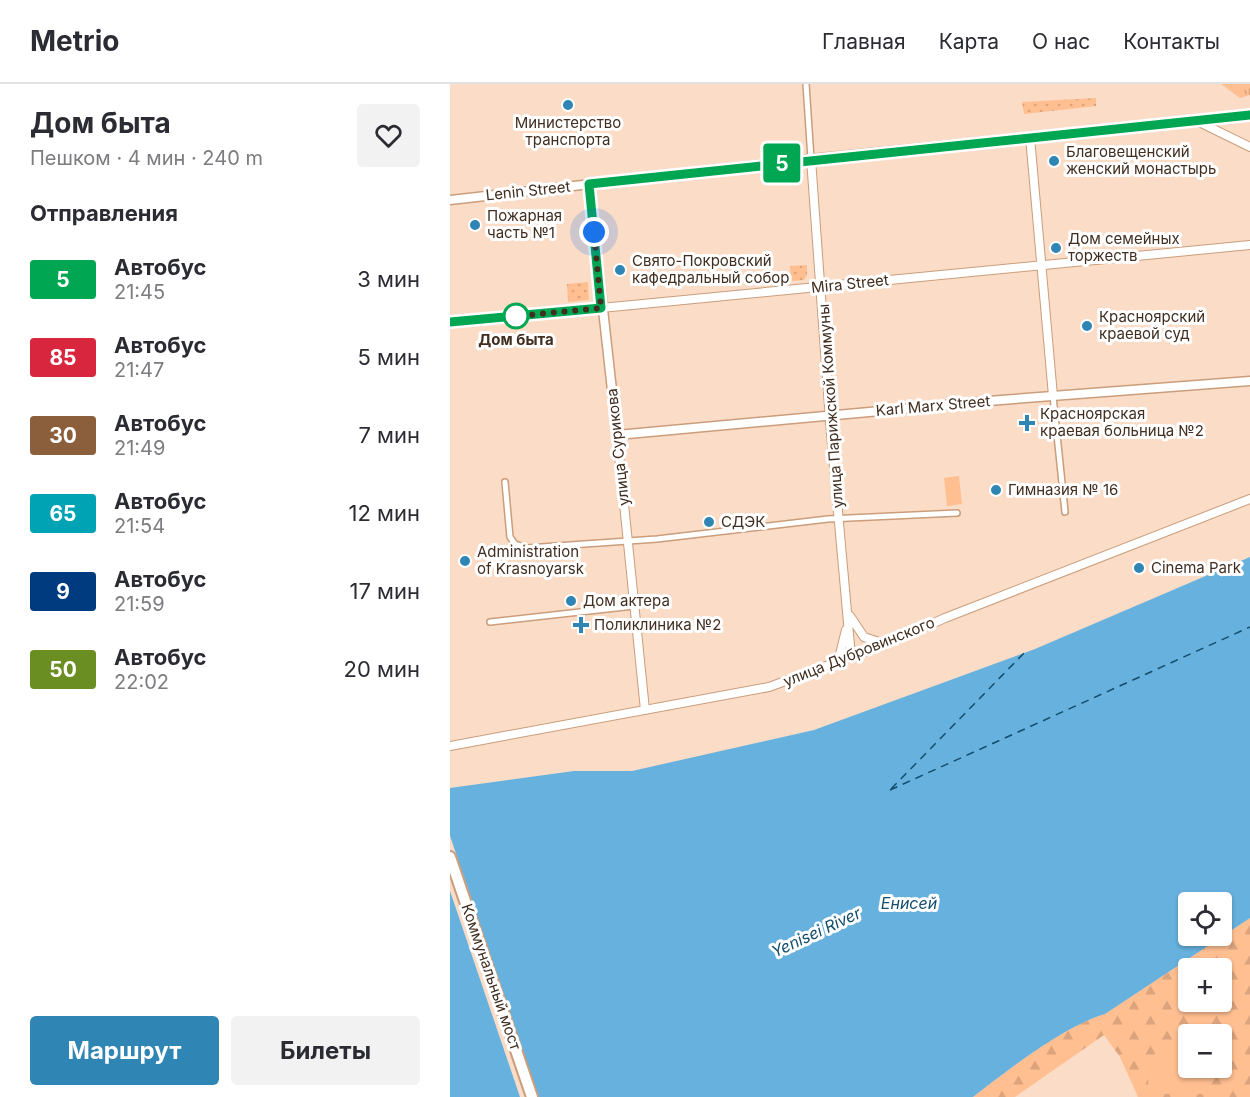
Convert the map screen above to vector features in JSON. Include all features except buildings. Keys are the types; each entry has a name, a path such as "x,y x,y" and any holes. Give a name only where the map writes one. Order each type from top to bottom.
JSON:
{"highway":[{"name":"Коммунальный мост","path":"450,857 532,1097"},
{"name":"Коммунальный мост","path":"450,871 527,1097"}],"main road":[{"name":"Lenin Street","path":"450,200 811,159 1250,115"},
{"path":"1194,120 1250,147"},
{"path":"1030,137 1053,396"},
{"name":"улица Парижской Коммуны","path":"811,159 851,656"},
{"name":"улица Сурикова","path":"589,184 645,710"},
{"name":"Mira Street","path":"450,322 1250,245"},
{"name":"Karl Marx Street","path":"617,435 1250,381"},
{"name":"улица Дубровинского","path":"450,746 760,689 886,644 945,618 1250,499"},
{"path":"848,614 864,637 886,644"},
{"path":"838,662 844,647 848,614"}],"street":[{"name":"улица Парижской Коммуны","path":"806,84 811,159"},
{"path":"1053,396 1065,512"},
{"path":"505,482 510,537 515,544 527,548 628,541 839,518 957,513"},
{"path":"490,622 634,606"}],"green space":[{"path":"1221,84 1250,84 1250,95 1240,98"},
{"path":"1096,98 1096,106 1024,114 1022,102"},
{"path":"807,265 807,275 804,280 791,281 790,266"},
{"path":"588,282 589,300 568,302 567,284"},
{"path":"959,476 962,504 947,506 944,478"},
{"path":"1250,918 1250,1097 1138,1097 1120,1057 1104,1035 1015,1097 973,1097 1055,1038 1105,1014 1178,966 1178,1012 1232,1012 1232,958 1190,958 1208,946 1232,946 1232,930"},
{"path":"1149,1058 1178,1058 1178,1078 1208,1078 1208,1094 1148,1094"}],"water":[{"name":"Енисей","path":"1250,557 1250,918 1232,930 1232,892 1178,892 1178,946 1208,946 1190,958 1178,958 1178,966 1105,1014 1055,1038 973,1097 450,1097 450,788 574,771 632,771 814,730 1035,649"}],"pier":[{"path":"450,836 539,1097 520,1097 450,891"}],"ferry route":[{"path":"890,790 1250,627"},
{"path":"891,789 1024,653"}],"bus line":[{"name":"5","path":"450,322 601,308 589,184 1126,126 1250,115"}],"place":[{"name":"Министерство транспорта","path":"568,105"},
{"name":"Благовещенский женский монастырь","path":"1054,161"},
{"name":"Пожарная часть №1","path":"475,225"},
{"name":"Дом семейных торжеств","path":"1056,248"},
{"name":"Свято-Покровский кафедральный собор","path":"620,270"},
{"name":"Дом быта","path":"516,316"},
{"name":"Красноярский краевой суд","path":"1087,326"},
{"name":"Красноярская краевая больница №2","path":"1027,423"},
{"name":"Гимназия № 16","path":"996,490"},
{"name":"СДЭК","path":"709,522"},
{"name":"Administration of Krasnoyarsk","path":"465,561"},
{"name":"Cinema Park","path":"1139,568"},
{"name":"Дом актера","path":"571,601"},
{"name":"Поликлиника №2","path":"581,625"}],"route":[{"path":"516,316 508,317 601,308 594,232"}],"water label":[{"name":"Yenisei River","path":"816,932"}]}
